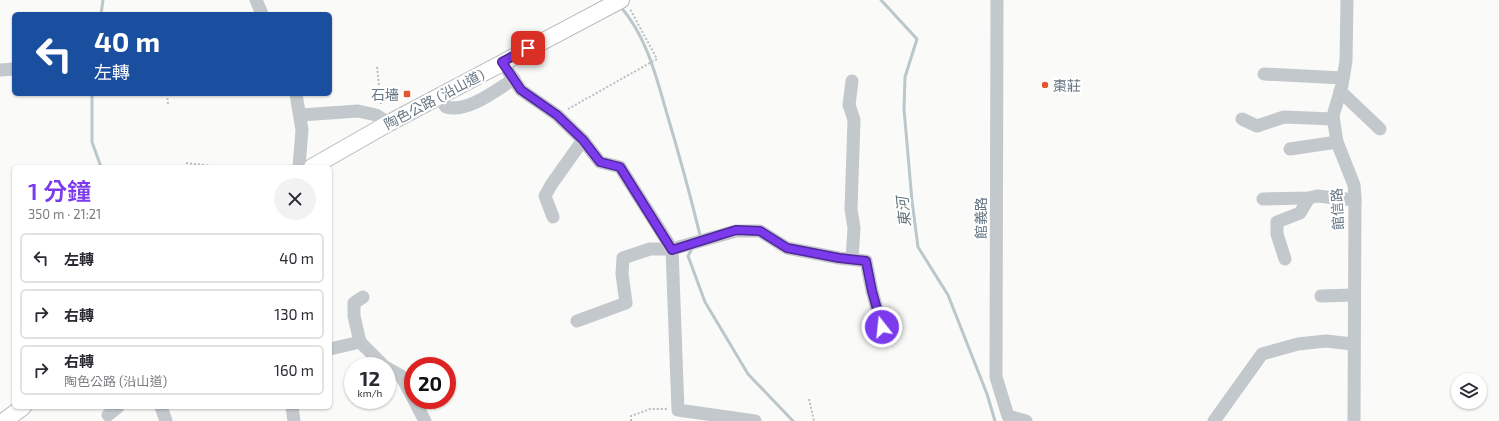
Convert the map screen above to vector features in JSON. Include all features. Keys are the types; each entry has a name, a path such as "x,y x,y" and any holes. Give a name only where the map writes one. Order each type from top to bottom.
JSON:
{"main road":[{"name":"陶色公路 (沿山道)","path":"316,165 389,123 502,62 619,4"},
{"path":"4,421 20,409"}],"street":[{"path":"256,0 261,12"},
{"name":"館義路","path":"997,0 996,377 1008,416 1026,421"},
{"name":"館信路","path":"1347,0 1346,61 1344,78 1333,119 1337,142 1354,185 1354,421"},
{"path":"502,62 521,90 557,115 583,140 600,162 620,167 672,250 678,410 755,421"},
{"path":"0,70 12,69"},
{"path":"1264,74 1344,78"},
{"path":"439,96 446,107 451,109 471,105 514,79"},
{"path":"852,81 849,105 854,120 851,209 854,228 852,259"},
{"path":"1340,91 1380,129"},
{"path":"296,96 301,115 302,130 299,165"},
{"path":"301,115 358,111 376,115 389,123"},
{"path":"1242,119 1257,126 1284,117 1333,119"},
{"path":"553,217 545,196 551,185 583,140"},
{"path":"1290,149 1337,142"},
{"path":"1263,199 1309,198 1317,196 1355,200"},
{"path":"1285,259 1277,234 1277,222 1300,213 1309,198"},
{"path":"577,321 626,303 622,274 623,258 650,249 672,250 736,230 760,231 787,248 866,261 872,291 882,327"},
{"path":"1321,296 1354,295"},
{"path":"362,296 354,304 354,316 360,342 375,357"},
{"path":"332,349 360,342"},
{"path":"1214,421 1262,354 1298,344 1326,342 1353,344"},
{"path":"396,373 401,376 404,382"},
{"path":"108,415 116,409"},
{"path":"162,409 166,421"},
{"path":"292,409 294,421"},
{"path":"418,409 425,421"}],"path":[{"path":"557,115 657,59 632,10 619,4"},
{"path":"377,67 381,105"},
{"path":"167,96 168,104"},
{"path":"186,164 198,165"},
{"path":"809,399 814,421"},
{"path":"631,421 631,416 650,409 678,410"}],"waterway":[{"path":"101,12 103,0"},
{"name":"東河","path":"881,0 917,39 905,77 904,109 912,201 918,247 948,295 987,394 995,421"},
{"path":"620,6 637,31 650,57 676,144 700,235 699,237"},
{"path":"92,96 92,142 100,165"},
{"path":"693,247 688,256 705,302 748,374 793,421"}],"place":[{"name":"棗莊","path":"1045,85"},
{"name":"石墻","path":"407,94"}],"route":[{"path":"528,48 502,62 521,90 557,115 583,140 600,162 620,167 672,250 736,230 760,231 787,248 839,258 866,261 872,291 882,327"}]}
